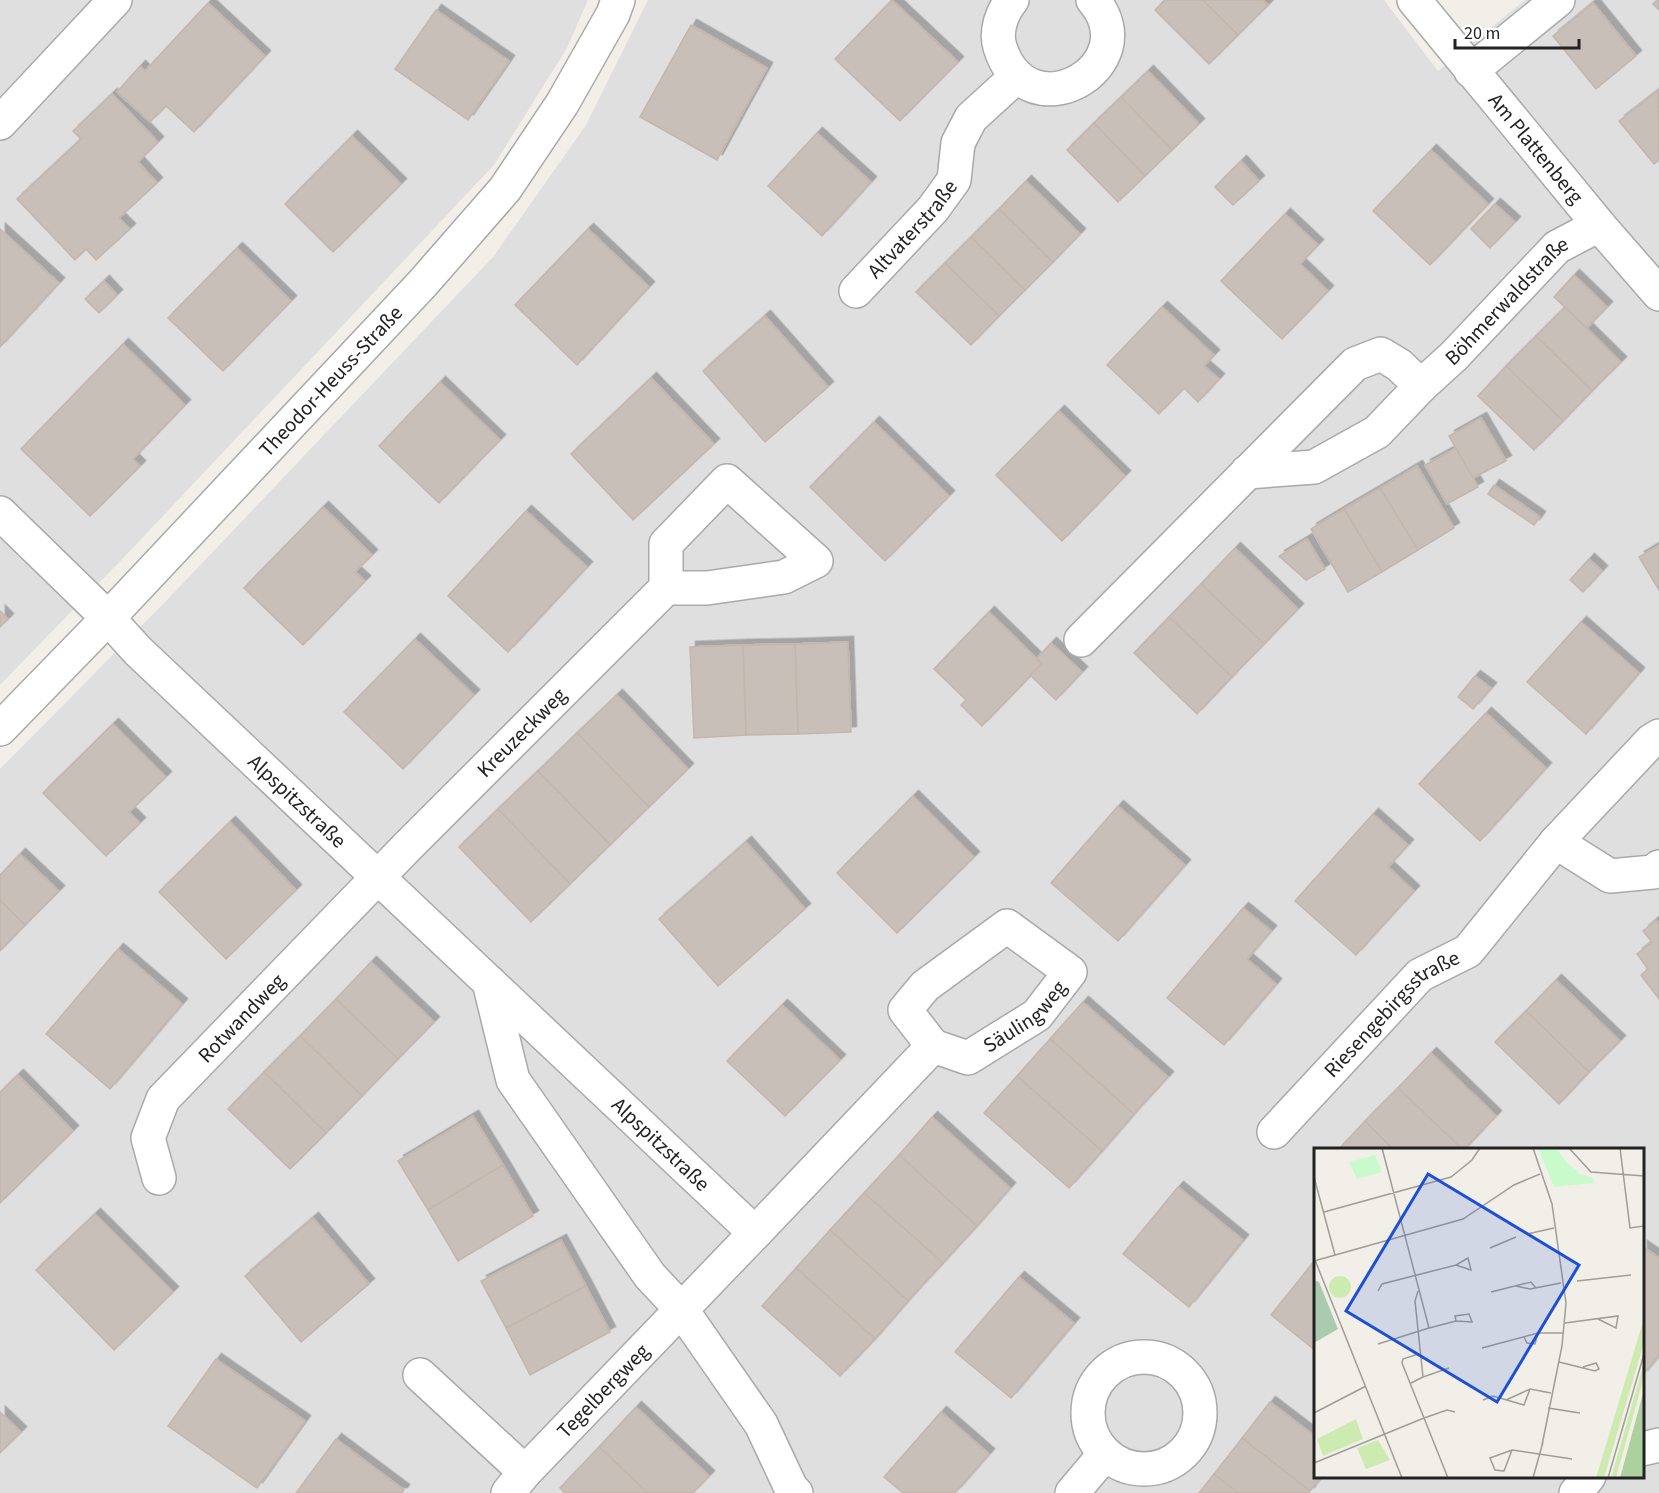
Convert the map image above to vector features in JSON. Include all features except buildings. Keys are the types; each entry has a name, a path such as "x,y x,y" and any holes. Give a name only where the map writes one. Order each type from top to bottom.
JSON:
{"street":[{"path":"0,123 115,0"},
{"name":"Theodor-Heuss-Straße","path":"0,729 108,618 423,283 505,189 562,104 613,14 618,0"},
{"path":"1012,0 1006,7 999,25 999,43 1005,62 1017,76 1032,85 1048,89 1065,88 1081,81 1094,70 1103,56 1107,40 1106,23 1093,0"},
{"name":"Am Plattenberg","path":"1414,0 1599,225 1659,294"},
{"path":"1472,71 1558,0"},
{"name":"Altvaterstraße","path":"856,291 933,209 954,180 958,143 971,117 1017,76"},
{"name":"Böhmerwaldstraße","path":"1247,472 1314,467 1377,432 1421,386 1454,356 1557,247 1599,225"},
{"path":"1081,640 1355,364 1381,354 1400,365 1421,386"},
{"name":"Alpspitzstraße","path":"0,513 108,618 138,651 755,1233"},
{"name":"Kreuzeckweg","path":"378,878 666,588"},
{"name":"Riesengebirgsstraße","path":"1274,1132 1420,975 1468,951 1556,842 1656,742"},
{"path":"1556,842 1610,876 1653,872 1659,867"},
{"name":"Rotwandweg","path":"159,1178 148,1138 163,1099 378,878"},
{"name":"Säulingweg","path":"1007,926 1070,972 1037,1015 968,1058 933,1046 904,1010 926,986 1007,926"},
{"path":"489,982 513,1080 650,1276 681,1309 761,1424 791,1491"},
{"path":"681,1309 933,1046"},
{"name":"Tegelbergweg","path":"420,1375 517,1482 681,1309"},
{"path":"1644,1449 1659,1445"},
{"path":"1072,1493 1105,1454"},
{"path":"1575,1493 1587,1478"}],"shaded area":[{"path":"0,0 588,0 567,48 494,165 129,552 0,685"},
{"path":"648,0 1384,0 1438,71 1525,0 1659,0 1659,1493 0,1493 0,769 167,600 493,257 586,125"}]}
